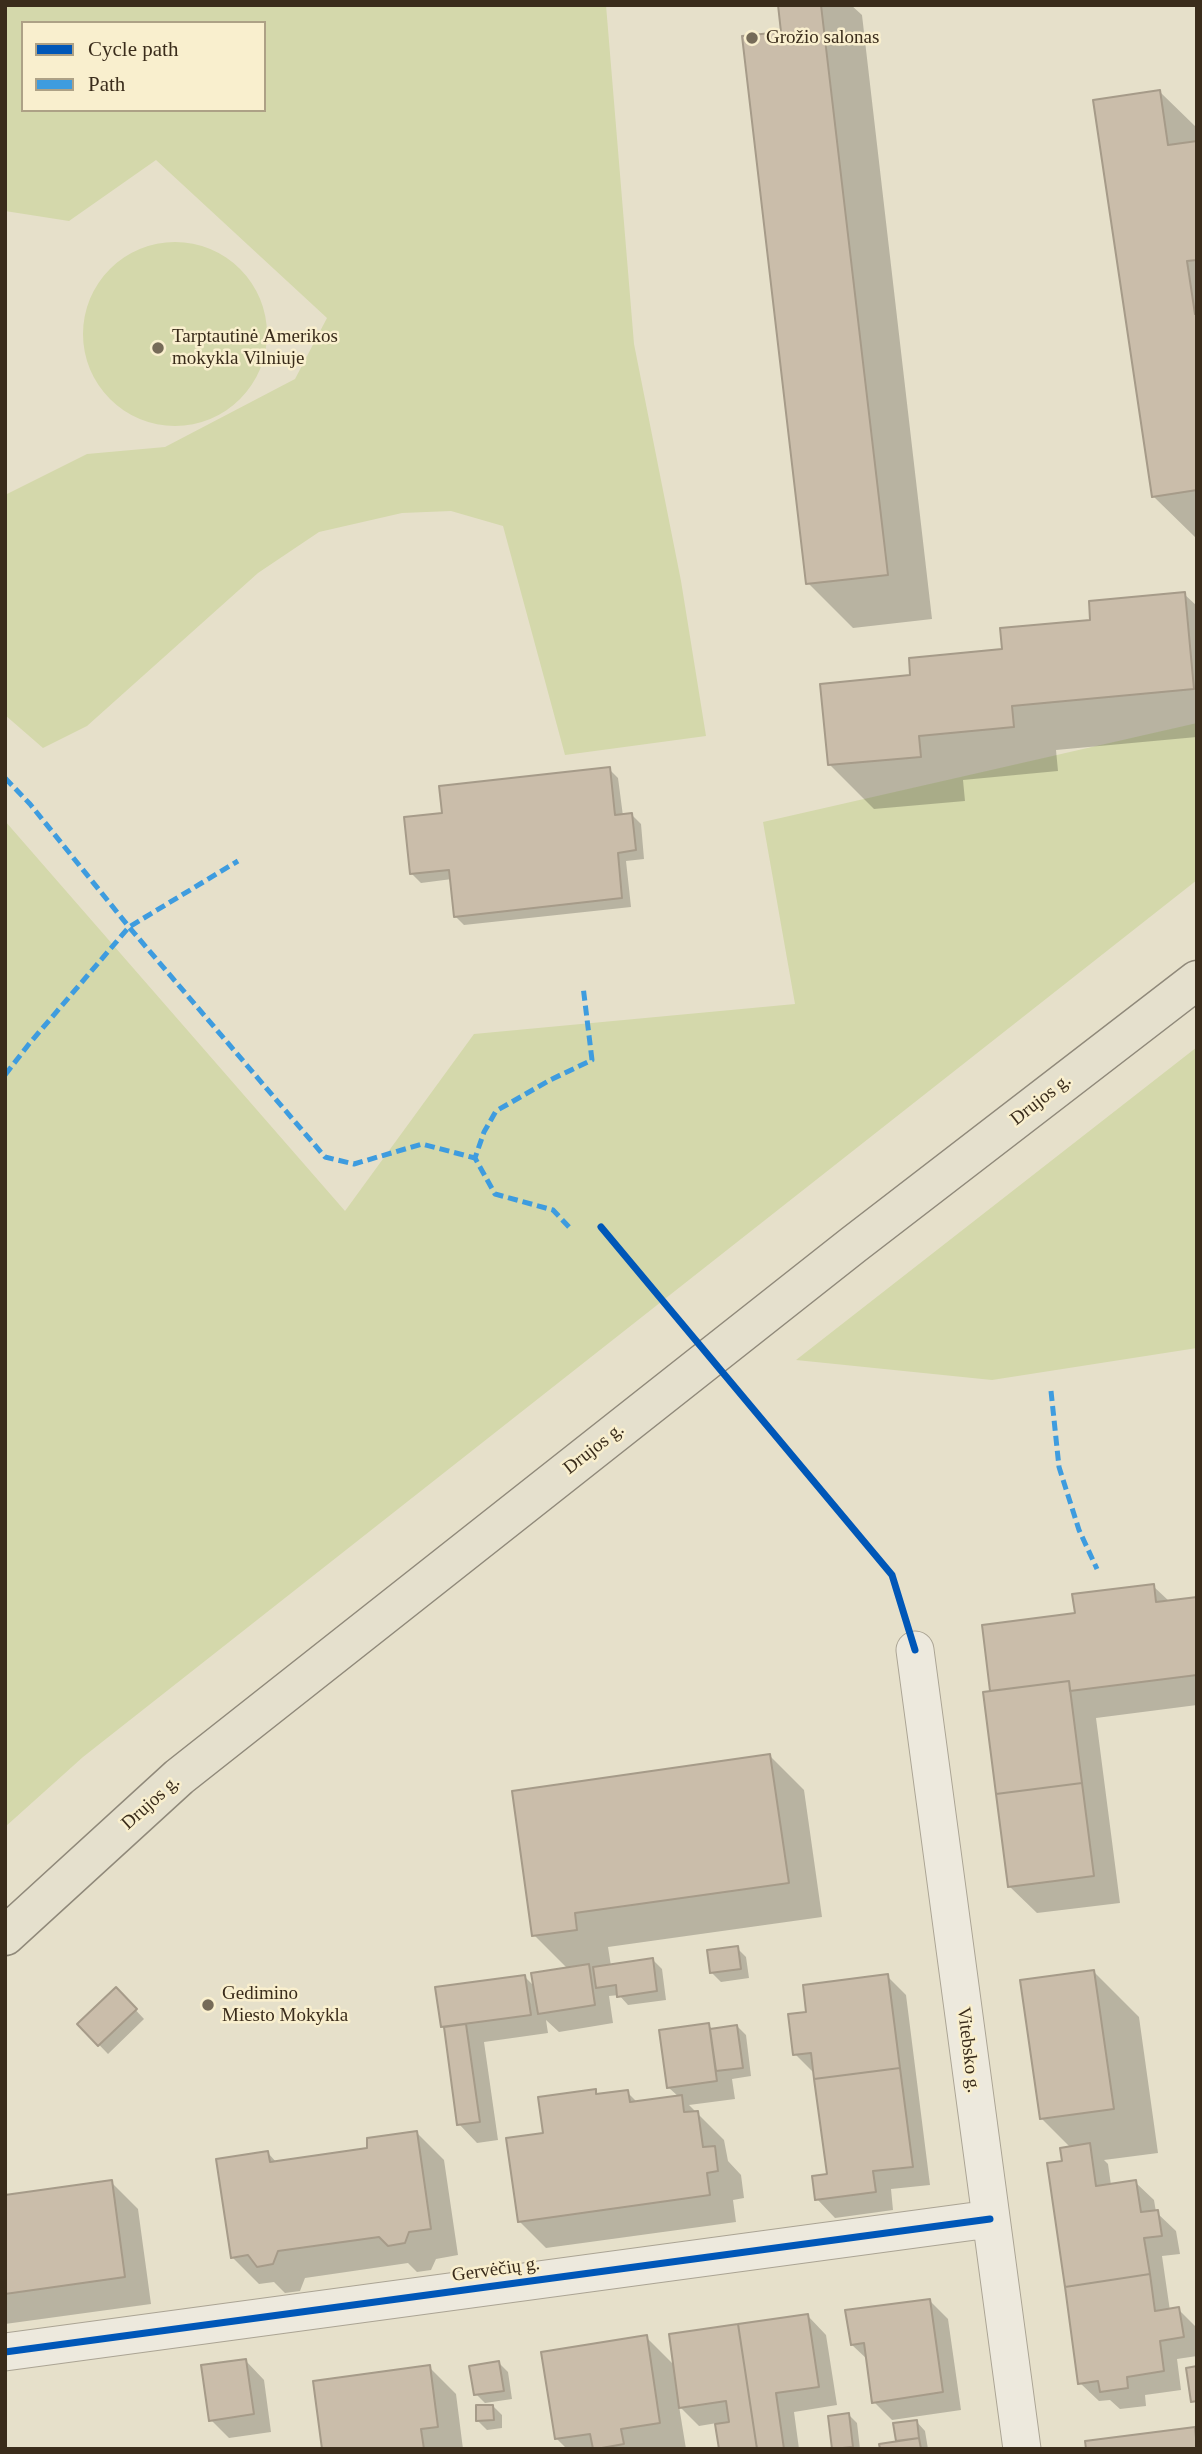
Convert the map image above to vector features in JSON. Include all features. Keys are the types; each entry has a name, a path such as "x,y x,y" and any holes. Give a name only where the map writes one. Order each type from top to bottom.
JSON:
{"main road":[{"name":"Drujos g.","path":"5,1936 179,1777 842,1253 1197,979"}],"street":[{"name":"Vitebsko g.","path":"915,1650 1023,2449"},
{"name":"Gervėčių g.","path":"5,2352 990,2219"}],"green space":[{"path":"5,5 606,5 634,344 681,581 706,736 565,755 503,526 451,511 402,513 319,532 258,573 87,726 43,748 5,715 5,495 87,454 165,447 295,379 327,318 156,160 69,221 5,211"},
{"path":"175,242 210,249 240,269 260,299 267,334 260,369 240,399 210,419 175,426 140,419 110,399 90,369 83,334 90,299 110,269 140,249"},
{"path":"1197,723 1197,880 83,1757 5,1827 5,821 345,1211 474,1034 795,1004 763,822"},
{"path":"1197,1047 1197,1348 992,1380 796,1360"}],"building":[{"path":"778,5 821,5 888,575 806,584 742,36 781,32"},
{"path":"1160,90 1168,145 1197,141 1197,260 1187,261 1195,314 1197,313 1197,490 1152,497 1093,100"},
{"path":"1185,592 1194,689 1012,706 1014,727 919,736 921,757 828,765 820,684 910,675 909,658 1002,649 1000,628 1090,620 1089,601"},
{"path":"610,767 615,815 632,813 636,850 618,853 622,898 454,917 449,870 410,874 404,817 442,813 439,786"},
{"path":"1154,1584 1156,1602 1197,1597 1197,1675 1070,1691 1069,1681 990,1691 982,1625 1075,1613 1072,1594"},
{"path":"1069,1681 1082,1783 996,1794 983,1692"},
{"path":"770,1754 789,1883 575,1913 577,1930 532,1936 512,1791"},
{"path":"1082,1783 1094,1876 1008,1887 996,1794"},
{"path":"738,1946 741,1969 710,1973 707,1950"},
{"path":"653,1958 657,1991 617,1997 616,1985 596,1988 593,1967"},
{"path":"589,1964 595,2005 538,2014 531,1973"},
{"path":"1094,1970 1114,2109 1040,2119 1020,1980"},
{"path":"888,1974 900,2068 814,2079 811,2053 793,2055 788,2014 806,2012 803,1985"},
{"path":"525,1975 531,2015 441,2027 435,1987"},
{"path":"116,1987 137,2009 98,2046 77,2024"},
{"path":"709,2023 717,2081 667,2088 659,2030"},
{"path":"466,2024 480,2122 457,2125 444,2027"},
{"path":"737,2025 743,2068 716,2071 710,2029"},
{"path":"900,2068 913,2167 873,2171 876,2192 815,2200 812,2176 827,2174 814,2079"},
{"path":"596,2089 596,2094 628,2090 630,2102 682,2095 684,2112 698,2111 703,2147 715,2146 718,2171 707,2173 710,2195 518,2222 506,2138 543,2133 538,2097"},
{"path":"417,2131 431,2229 409,2232 405,2243 388,2246 379,2237 278,2251 273,2264 257,2267 248,2255 231,2258 216,2159 268,2151 270,2162 367,2148 367,2138"},
{"path":"1090,2143 1096,2186 1136,2180 1141,2212 1158,2210 1162,2236 1144,2238 1150,2274 1065,2287 1047,2163 1062,2161 1060,2148"},
{"path":"112,2180 125,2277 5,2294 5,2195"},
{"path":"1150,2274 1155,2311 1179,2307 1184,2337 1160,2341 1164,2371 1127,2377 1128,2388 1100,2392 1098,2381 1078,2384 1065,2287"},
{"path":"930,2299 943,2392 872,2403 864,2343 851,2345 845,2310"},
{"path":"808,2314 819,2387 776,2393 784,2449 757,2449 738,2324"},
{"path":"738,2324 757,2449 719,2449 715,2424 729,2422 726,2401 679,2408 669,2334"},
{"path":"647,2335 660,2423 621,2429 624,2444 596,2449 593,2449 590,2434 555,2439 541,2352"},
{"path":"246,2359 254,2414 209,2421 201,2365"},
{"path":"499,2361 504,2391 474,2395 469,2366"},
{"path":"430,2365 438,2427 421,2429 424,2449 322,2449 313,2381"},
{"path":"1197,2366 1197,2401 1191,2402 1186,2368"},
{"path":"476,2405 493,2405 494,2420 476,2421"},
{"path":"849,2413 853,2447 832,2449 828,2416"},
{"path":"917,2420 919,2438 896,2441 893,2423"},
{"path":"1195,2427 1197,2449 1086,2449 1085,2441"},
{"path":"919,2438 921,2449 880,2449 879,2444"}],"marked path":[{"path":"5,778 30,804 129,927 325,1157 354,1164 422,1144 475,1158"},
{"path":"5,1075 129,927 238,861"},
{"path":"569,1227 553,1210 495,1194 475,1158 484,1132 496,1111 592,1060 583,986"},
{"path":"1051,1391 1059,1467 1079,1530 1097,1569"}],"cycle path":[{"path":"601,1227 892,1575 915,1650"},
{"path":"5,2352 990,2219"}],"place":[{"name":"Grožio salonas","path":"752,38"},
{"name":"Tarptautinė Amerikos mokykla Vilniuje","path":"158,348"},
{"name":"Gedimino Miesto Mokykla","path":"208,2005"}]}
